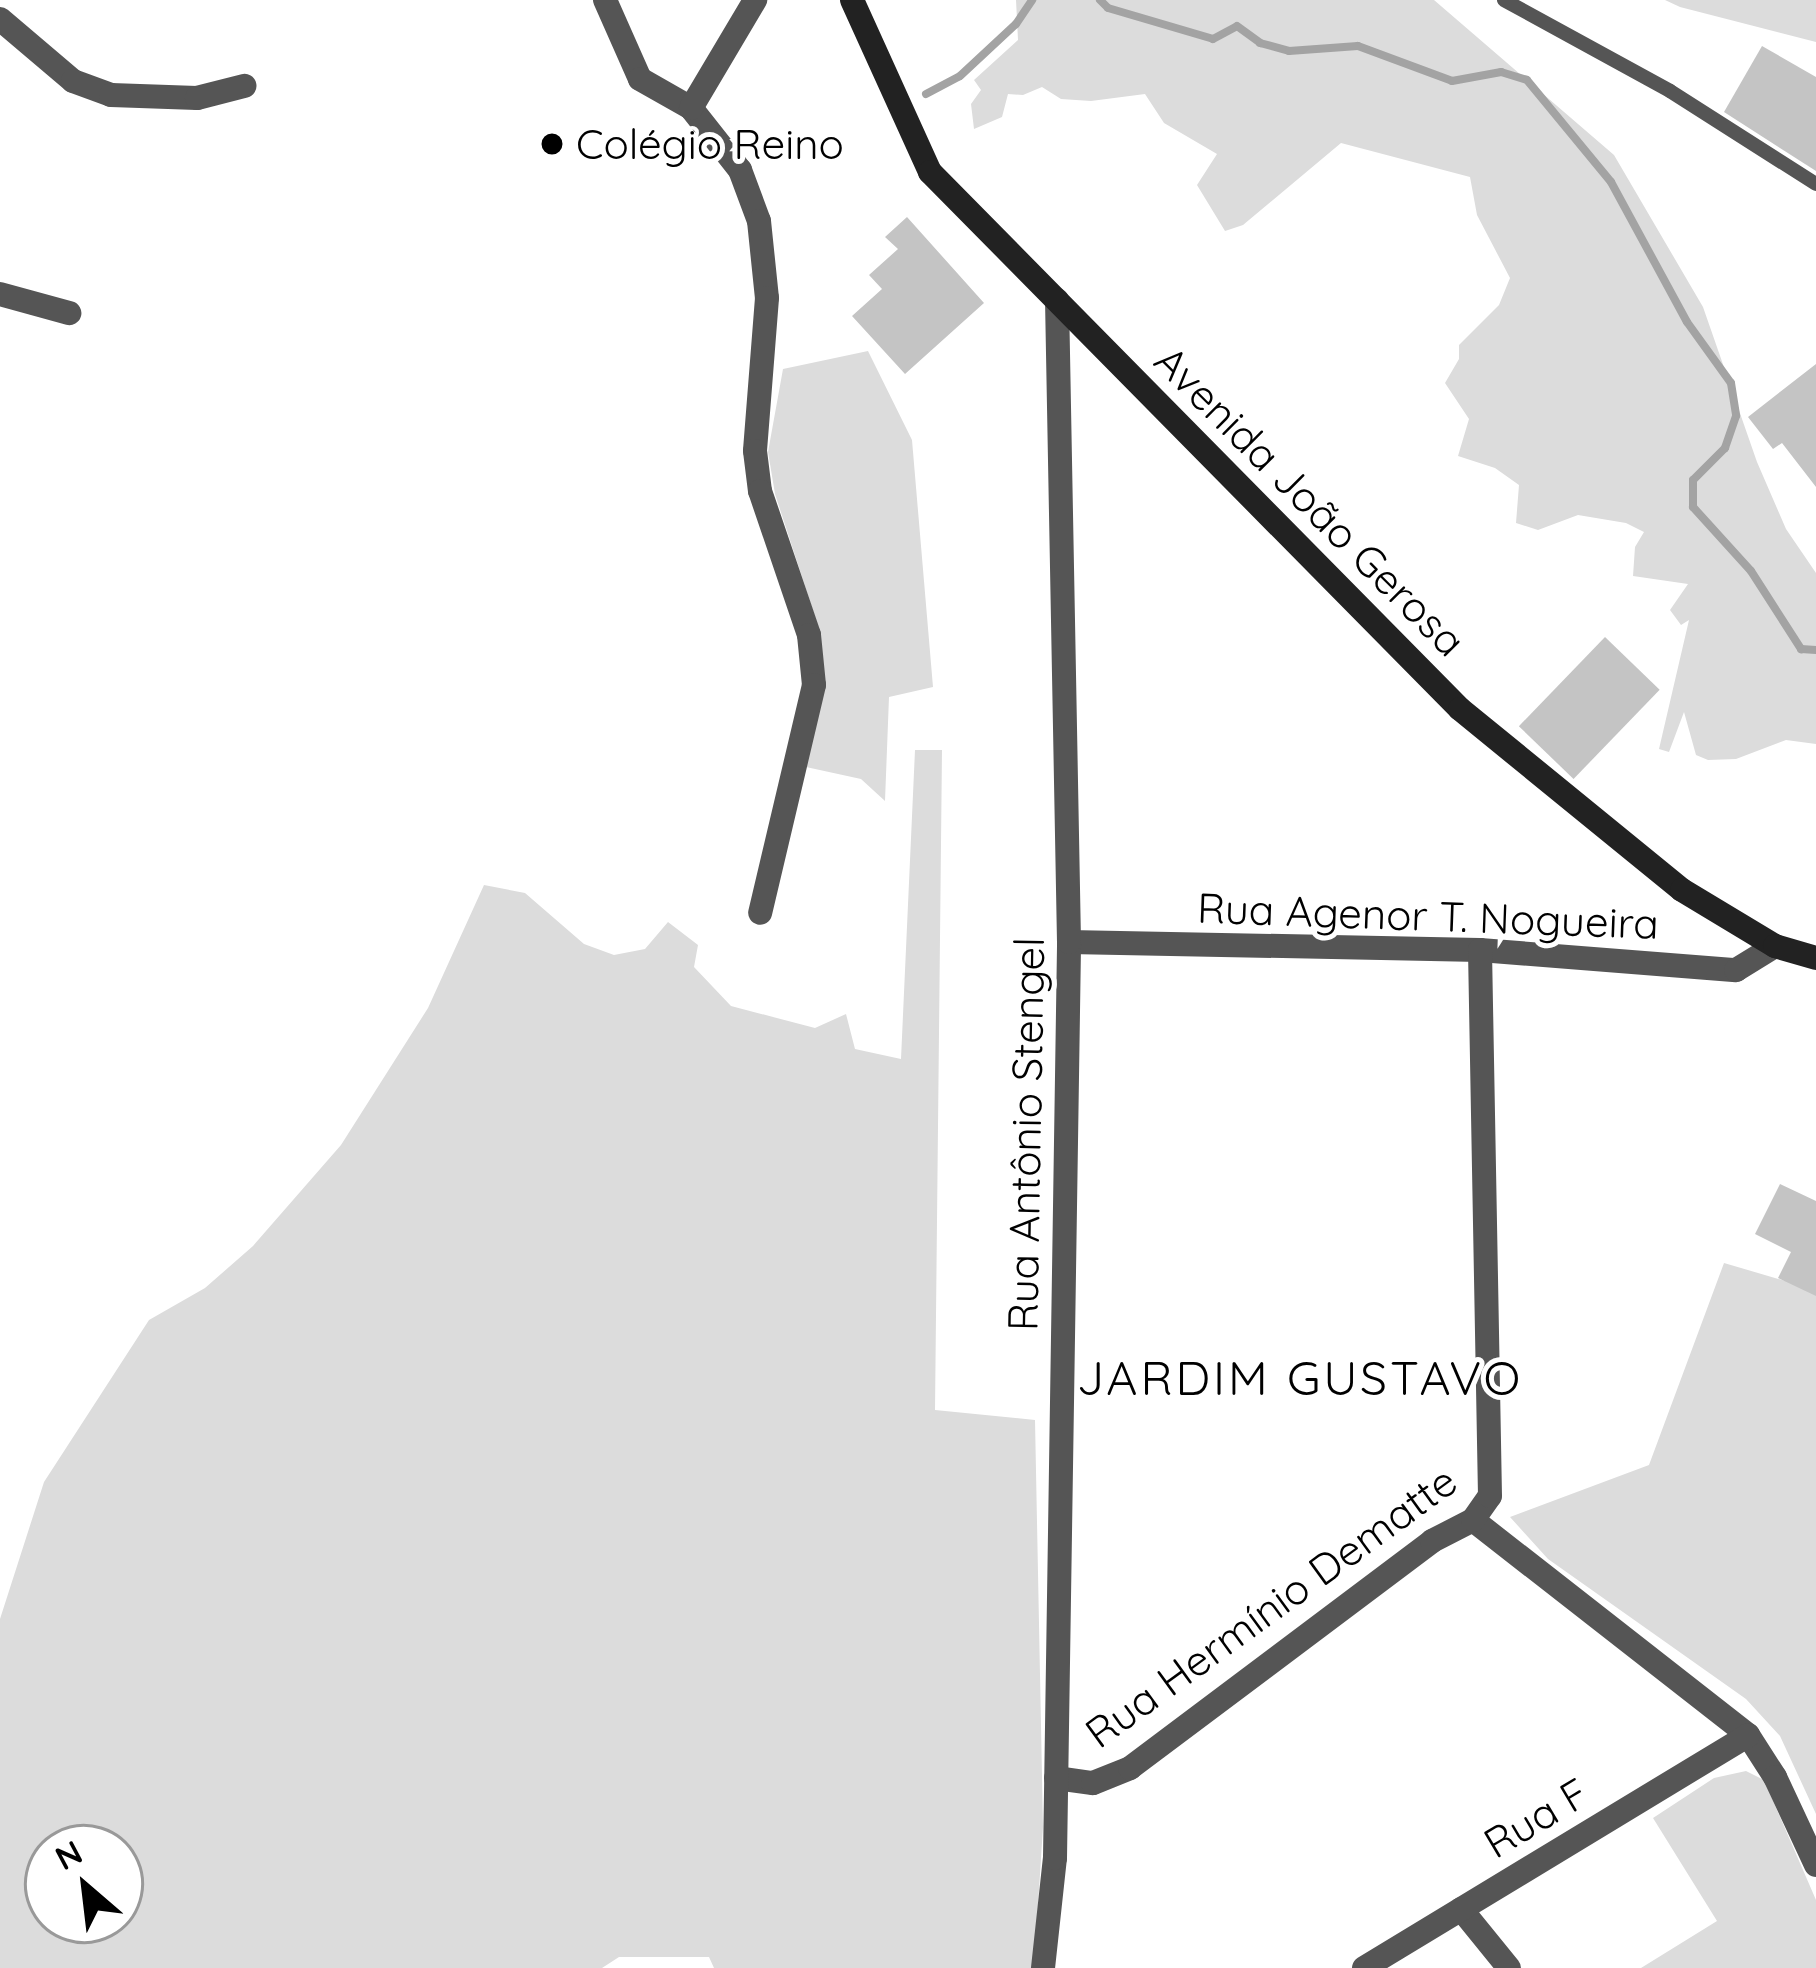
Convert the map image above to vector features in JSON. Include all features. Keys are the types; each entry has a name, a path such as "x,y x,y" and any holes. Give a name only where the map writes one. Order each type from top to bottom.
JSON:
{"main road":[{"name":"Avenida João Gerosa","path":"852,0 930,172 1460,709 1682,890 1775,946 1816,958"}],"street":[{"path":"605,0 640,79 691,108 740,170 759,221 767,298 755,451 760,491 809,634 814,685 760,913"},
{"path":"691,108 755,0"},
{"path":"0,19 73,80 111,95 197,98 244,86"},
{"path":"0,294 69,313"},
{"name":"Rua Antônio Stengel","path":"1043,1968 1056,1778 1069,942 1057,300"},
{"name":"Rua Agenor T. Nogueira","path":"1069,942 1480,950 1736,970 1775,946"},
{"name":"Rua Hermínio Dematte","path":"1056,1778 1093,1783 1130,1768 1432,1541 1473,1520 1490,1496 1480,950"},
{"path":"1473,1520 1748,1736 1775,1777 1816,1865"},
{"name":"Rua F","path":"1364,1968 1748,1736"},
{"path":"1461,1909 1509,1968"}],"lane":[{"path":"1504,0 1670,91 1816,184"}],"shaded area":[{"path":"1016,0 1434,0 1614,155 1703,307 1757,462 1786,529 1816,573 1816,744 1786,740 1736,759 1708,760 1696,755 1684,712 1669,752 1659,749 1689,620 1681,625 1670,610 1688,584 1633,576 1635,547 1644,532 1626,523 1578,515 1538,530 1516,523 1519,485 1495,468 1458,456 1469,419 1445,383 1459,359 1459,345 1499,305 1510,278 1477,215 1470,177 1341,143 1243,225 1225,231 1197,185 1217,154 1164,123 1145,94 1091,101 1061,99 1042,87 1023,95 1008,94 1002,117 974,129 971,104 981,90 974,80 1018,40"},
{"path":"1665,0 1816,0 1816,42 1680,7"},
{"path":"868,351 912,440 933,687 889,697 885,801 861,779 806,767 819,629 775,494 768,452 783,369"},
{"path":"915,750 942,750 935,1410 1035,1420 1043,1827 1034,1968 714,1968 709,1957 619,1957 602,1968 0,1968 0,1619 44,1482 149,1320 205,1288 253,1246 341,1145 428,1008 484,885 525,893 584,944 614,955 645,949 668,922 698,945 694,967 731,1006 815,1028 846,1014 855,1049 901,1059"},
{"path":"1724,1263 1816,1290 1816,1814 1780,1736 1746,1699 1548,1559 1510,1517 1649,1465"},
{"path":"1746,1771 1764,1780 1816,1900 1816,1968 1641,1968 1717,1921 1653,1818 1714,1778"}],"building":[{"path":"1762,46 1816,77 1816,171 1724,112"},
{"path":"907,217 984,303 905,374 852,316 882,289 869,275 898,249 885,237"},
{"path":"1816,364 1816,487 1782,443 1773,449 1748,417"},
{"path":"1605,637 1660,690 1574,779 1519,726"},
{"path":"1780,1184 1816,1201 1816,1296 1778,1278 1791,1252 1755,1234"}],"waterway":[{"path":"926,94 960,76 1016,24 1032,0"},
{"path":"1100,0 1108,8 1213,39 1237,26 1260,43 1289,51 1358,46 1452,81 1501,72 1527,80 1611,182 1687,322 1731,383 1736,416 1725,448 1693,480 1693,507 1751,571 1801,649 1816,650"}],"place":[{"name":"Colégio Reino","path":"552,144"}],"district":[{"name":"JARDIM GUSTAVO","path":"1300,1378"}]}
